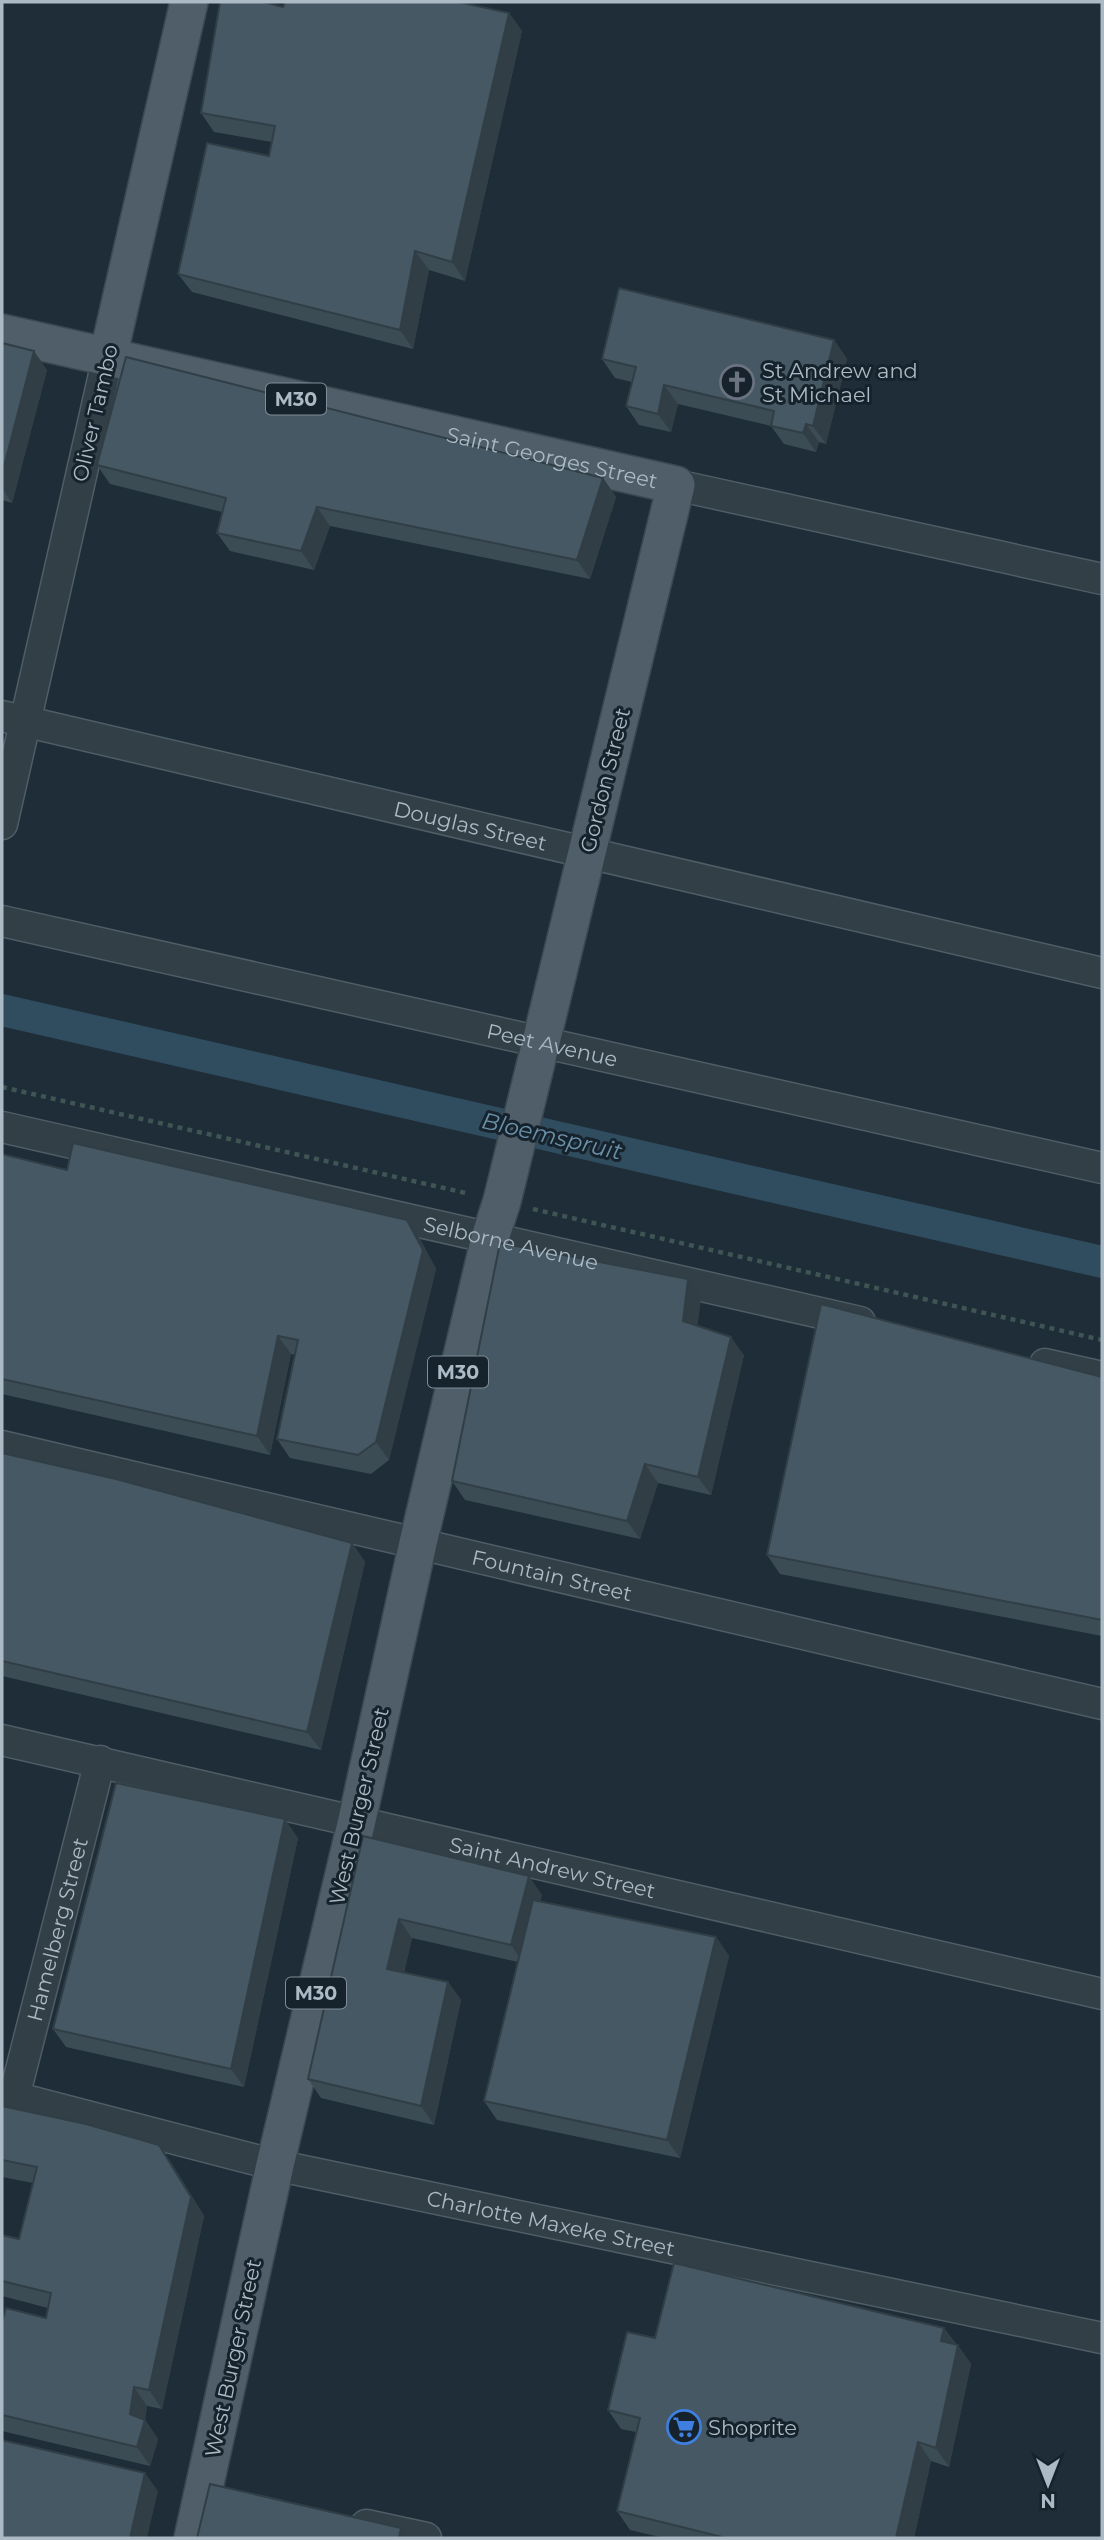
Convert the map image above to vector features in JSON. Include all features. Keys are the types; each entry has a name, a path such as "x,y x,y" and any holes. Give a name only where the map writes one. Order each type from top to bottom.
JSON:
{"main road":[{"name":"Oliver Tambo","path":"108,356 189,2"},
{"name":"Saint Georges Street","path":"2,333 676,485"},
{"name":"Gordon Street","path":"537,1058 676,485"},
{"name":"West Burger Street","path":"192,2538 218,2491 275,2165 357,1821 418,1543 490,1238 502,1201 537,1058"}],"street":[{"name":"Oliver Tambo","path":"2,824 14,719 108,356"},
{"name":"Saint Georges Street","path":"676,485 1102,579"},
{"name":"Douglas Street","path":"14,719 1102,973"},
{"name":"Peet Avenue","path":"2,921 537,1058 1102,1168"},
{"name":"Selborne Avenue","path":"2,1127 885,1327"},
{"path":"1021,1358 1102,1377"},
{"name":"Fountain Street","path":"2,1446 1102,1703"},
{"name":"Saint Andrew Street","path":"2,1740 1102,1994"},
{"name":"Hamelberg Street","path":"8,2096 100,1761"},
{"name":"Charlotte Maxeke Street","path":"8,2096 275,2165 1102,2338"},
{"path":"335,2518 426,2538"}],"path":[{"path":"2,1087 1102,1340"}],"building":[{"path":"220,2 264,2 283,7 285,2 459,2 509,13 452,262 415,251 400,330 178,274 207,143 269,156 275,126 201,113"},
{"name":"St Andrew and St Michael","path":"619,288 834,340 813,426 806,424 803,433 771,426 774,411 664,385 658,414 626,406 636,367 602,359"},
{"path":"2,343 34,351 2,474"},
{"path":"126,357 603,478 577,560 317,507 301,551 217,533 226,498 97,465"},
{"path":"73,1143 407,1220 423,1250 376,1442 358,1455 277,1439 298,1340 278,1336 257,1436 2,1379 2,1154 67,1170"},
{"path":"500,1243 688,1279 683,1321 731,1337 698,1477 645,1464 627,1521 452,1481"},
{"path":"821,1304 1102,1377 1102,1620 767,1555"},
{"path":"2,1453 116,1479 352,1543 307,1732 2,1661"},
{"path":"116,1783 285,1819 231,2069 53,2029"},
{"path":"363,1836 529,1876 511,1945 399,1919 387,1969 448,1982 421,2106 308,2079"},
{"path":"533,1900 716,1937 667,2140 484,2101"},
{"path":"2,2106 86,2124 159,2145 191,2197 149,2390 134,2387 130,2414 145,2420 137,2447 2,2415 2,2322 6,2308 46,2318 51,2293 2,2281 2,2235 19,2239 37,2167 2,2160"},
{"path":"674,2263 944,2328 941,2341 958,2345 936,2448 918,2442 896,2538 726,2538 617,2511 640,2418 608,2410 627,2332 655,2338"},
{"path":"2,2440 145,2473 130,2538 2,2538"},
{"path":"210,2484 401,2528 399,2538 197,2538"}],"waterway":[{"name":"Bloemspruit","path":"2,1010 1102,1262"}],"place":[{"name":"St Andrew and St Michael","path":"737,382"},
{"name":"Shoprite","path":"684,2427"}]}
